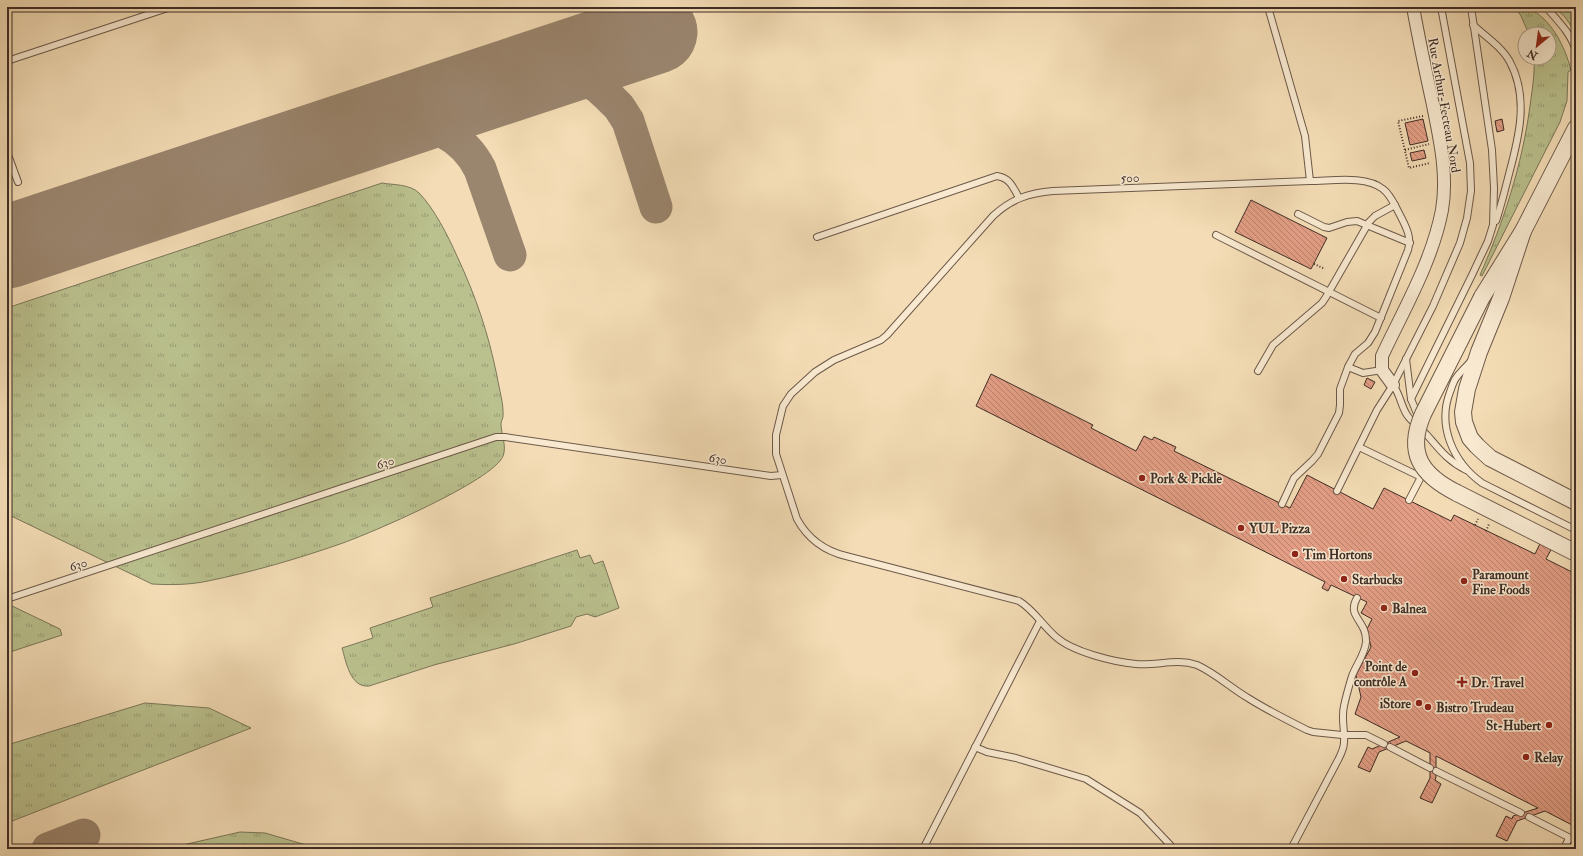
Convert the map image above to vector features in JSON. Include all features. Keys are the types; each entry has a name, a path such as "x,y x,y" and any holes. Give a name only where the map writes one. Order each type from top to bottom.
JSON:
{"street":[{"name":"Rue Arthur-Fecteau Nord","path":"1382,370 1382,356 1419,277 1433,243 1444,195 1444,168 1439,137 1413,7"},
{"path":"1576,128 1522,231 1482,296 1419,423 1416,434 1417,453 1425,470 1438,482 1576,553"},
{"path":"1522,231 1501,298 1467,390 1463,412 1464,422 1470,438 1476,446 1490,458 1576,502"},
{"path":"1382,370 1393,385"}],"lane":[{"path":"7,61 171,7"},
{"path":"1268,7 1305,136 1310,181"},
{"path":"1337,491 1377,410 1393,385 1441,288 1460,244 1467,218 1471,191 1470,163 1441,7"},
{"path":"1471,7 1493,162 1494,216 1488,241"},
{"path":"1546,7 1565,29 1571,38 1576,51"},
{"path":"1411,399 1488,241 1500,210 1513,162 1521,120 1522,108 1519,85 1510,62 1505,54 1473,25"},
{"path":"7,152 18,182"},
{"path":"817,237 997,176 1009,181 1019,198"},
{"name":"500","path":"1384,744 1366,735 1344,736 1307,730 1249,699 1208,671 1196,665 1175,661 1137,664 1100,657 1060,640 1019,601 846,556 824,547 810,537 801,527 794,512 776,454 776,435 783,406 791,394 815,372 824,366 845,354 880,340 895,326 998,211 1019,198 1037,193 1054,191 1310,181 1362,181 1372,183 1383,188 1390,196 1407,229 1410,243"},
{"path":"1258,371 1273,345 1322,303 1330,292 1341,269 1367,224 1375,216 1395,205"},
{"path":"1282,504 1294,478 1312,462 1318,454 1339,413 1340,389 1348,367 1356,354 1372,339 1410,243 1358,221 1352,221 1329,228 1298,214"},
{"path":"1216,235 1381,318"},
{"path":"1469,472 1460,461 1449,441 1446,432 1444,411 1455,378 1480,352"},
{"path":"1406,358 1411,399 1426,434"},
{"path":"1348,367 1363,373 1382,370"},
{"path":"1393,385 1399,394 1407,416 1426,434 1444,456 1491,488 1576,530"},
{"name":"630","path":"7,599 496,437 505,437 771,476 782,474"},
{"path":"1359,447 1421,477 1409,500"},
{"path":"1291,849 1344,747 1342,723 1344,705 1352,676 1366,646 1366,636 1363,626 1353,612 1357,598"},
{"path":"923,849 1040,620"},
{"path":"975,747 987,752 1016,758 1086,779 1140,813 1174,849"},
{"path":"1390,748 1521,814"},
{"path":"1529,817 1576,842"},
{"path":"1564,849 1569,838"}],"path":[{"path":"1424,115 1398,121 1409,168 1433,163"},
{"path":"1405,150 1432,144"},
{"path":"1314,264 1325,269"}],"green space":[{"path":"1513,7 1528,8 1551,26 1525,26 1520,14"},
{"path":"1554,7 1576,7 1576,33 1565,17"},
{"path":"1557,36 1565,52 1571,70 1568,72 1567,101 1560,122 1482,276 1480,275 1497,234 1517,171 1527,128 1534,66 1557,66"},
{"path":"382,183 401,185 411,188 425,199 445,231 470,286 490,344 502,402 503,417 501,428 504,452 503,456 494,467 477,479 429,506 324,550 241,574 194,583 173,585 152,584 7,514 7,308"},
{"path":"577,550 580,558 590,555 594,564 603,561 619,608 595,617 587,614 576,617 571,626 514,644 434,665 369,686 357,683 350,673 342,648 373,638 370,628 433,607 430,598"},
{"path":"10,605 60,629 62,635 7,653 7,606"},
{"path":"145,703 209,708 251,728 7,823 7,745"},
{"path":"240,832 265,833 320,849 173,849 187,844"}],"building":[{"path":"1423,119 1428,141 1410,145 1405,123"},
{"path":"1502,119 1504,130 1497,132 1495,121"},
{"path":"1424,150 1426,158 1412,161 1410,153"},
{"path":"1251,200 1327,238 1311,269 1235,232"},
{"path":"991,374 1093,425 1091,428 1136,451 1144,436 1152,440 1154,437 1176,447 1174,451 1290,508 1307,475 1373,509 1384,488 1451,521 1454,515 1535,554 1547,529 1559,535 1546,559 1576,574 1576,827 1545,811 1517,821 1507,841 1496,836 1506,816 1512,819 1513,816 1538,808 1436,756 1435,780 1441,784 1432,803 1420,798 1430,778 1430,753 1406,741 1379,752 1370,772 1358,767 1368,747 1372,749 1400,737 1355,714 1361,697 1356,675 1371,647 1367,629 1372,619 1361,613 1367,602 1331,585 1328,591 1322,588 1325,582 976,406"},
{"path":"1367,378 1375,382 1371,389 1364,385"}],"taxiway":[{"path":"412,113 422,113 532,76 559,73 582,79 597,86 608,96 619,107 628,121 656,207"},
{"path":"346,135 351,136 371,128 392,123 405,122 431,126 455,139 465,147 480,169 510,255"},
{"path":"48,849 84,835"}],"runway":[{"path":"7,247 656,32"}],"place":[{"name":"Pork & Pickle","path":"1142,478"},
{"name":"YUL Pizza","path":"1241,528"},
{"name":"Tim Hortons","path":"1295,554"},
{"name":"Starbucks","path":"1344,579"},
{"name":"Paramount Fine Foods","path":"1464,581"},
{"name":"Balnea","path":"1384,608"},
{"name":"Point de contrôle A","path":"1415,673"},
{"name":"Dr. Travel","path":"1462,682"},
{"name":"iStore","path":"1419,703"},
{"name":"Bistro Trudeau","path":"1428,707"},
{"name":"St-Hubert","path":"1549,725"},
{"name":"Relay","path":"1526,757"}]}
